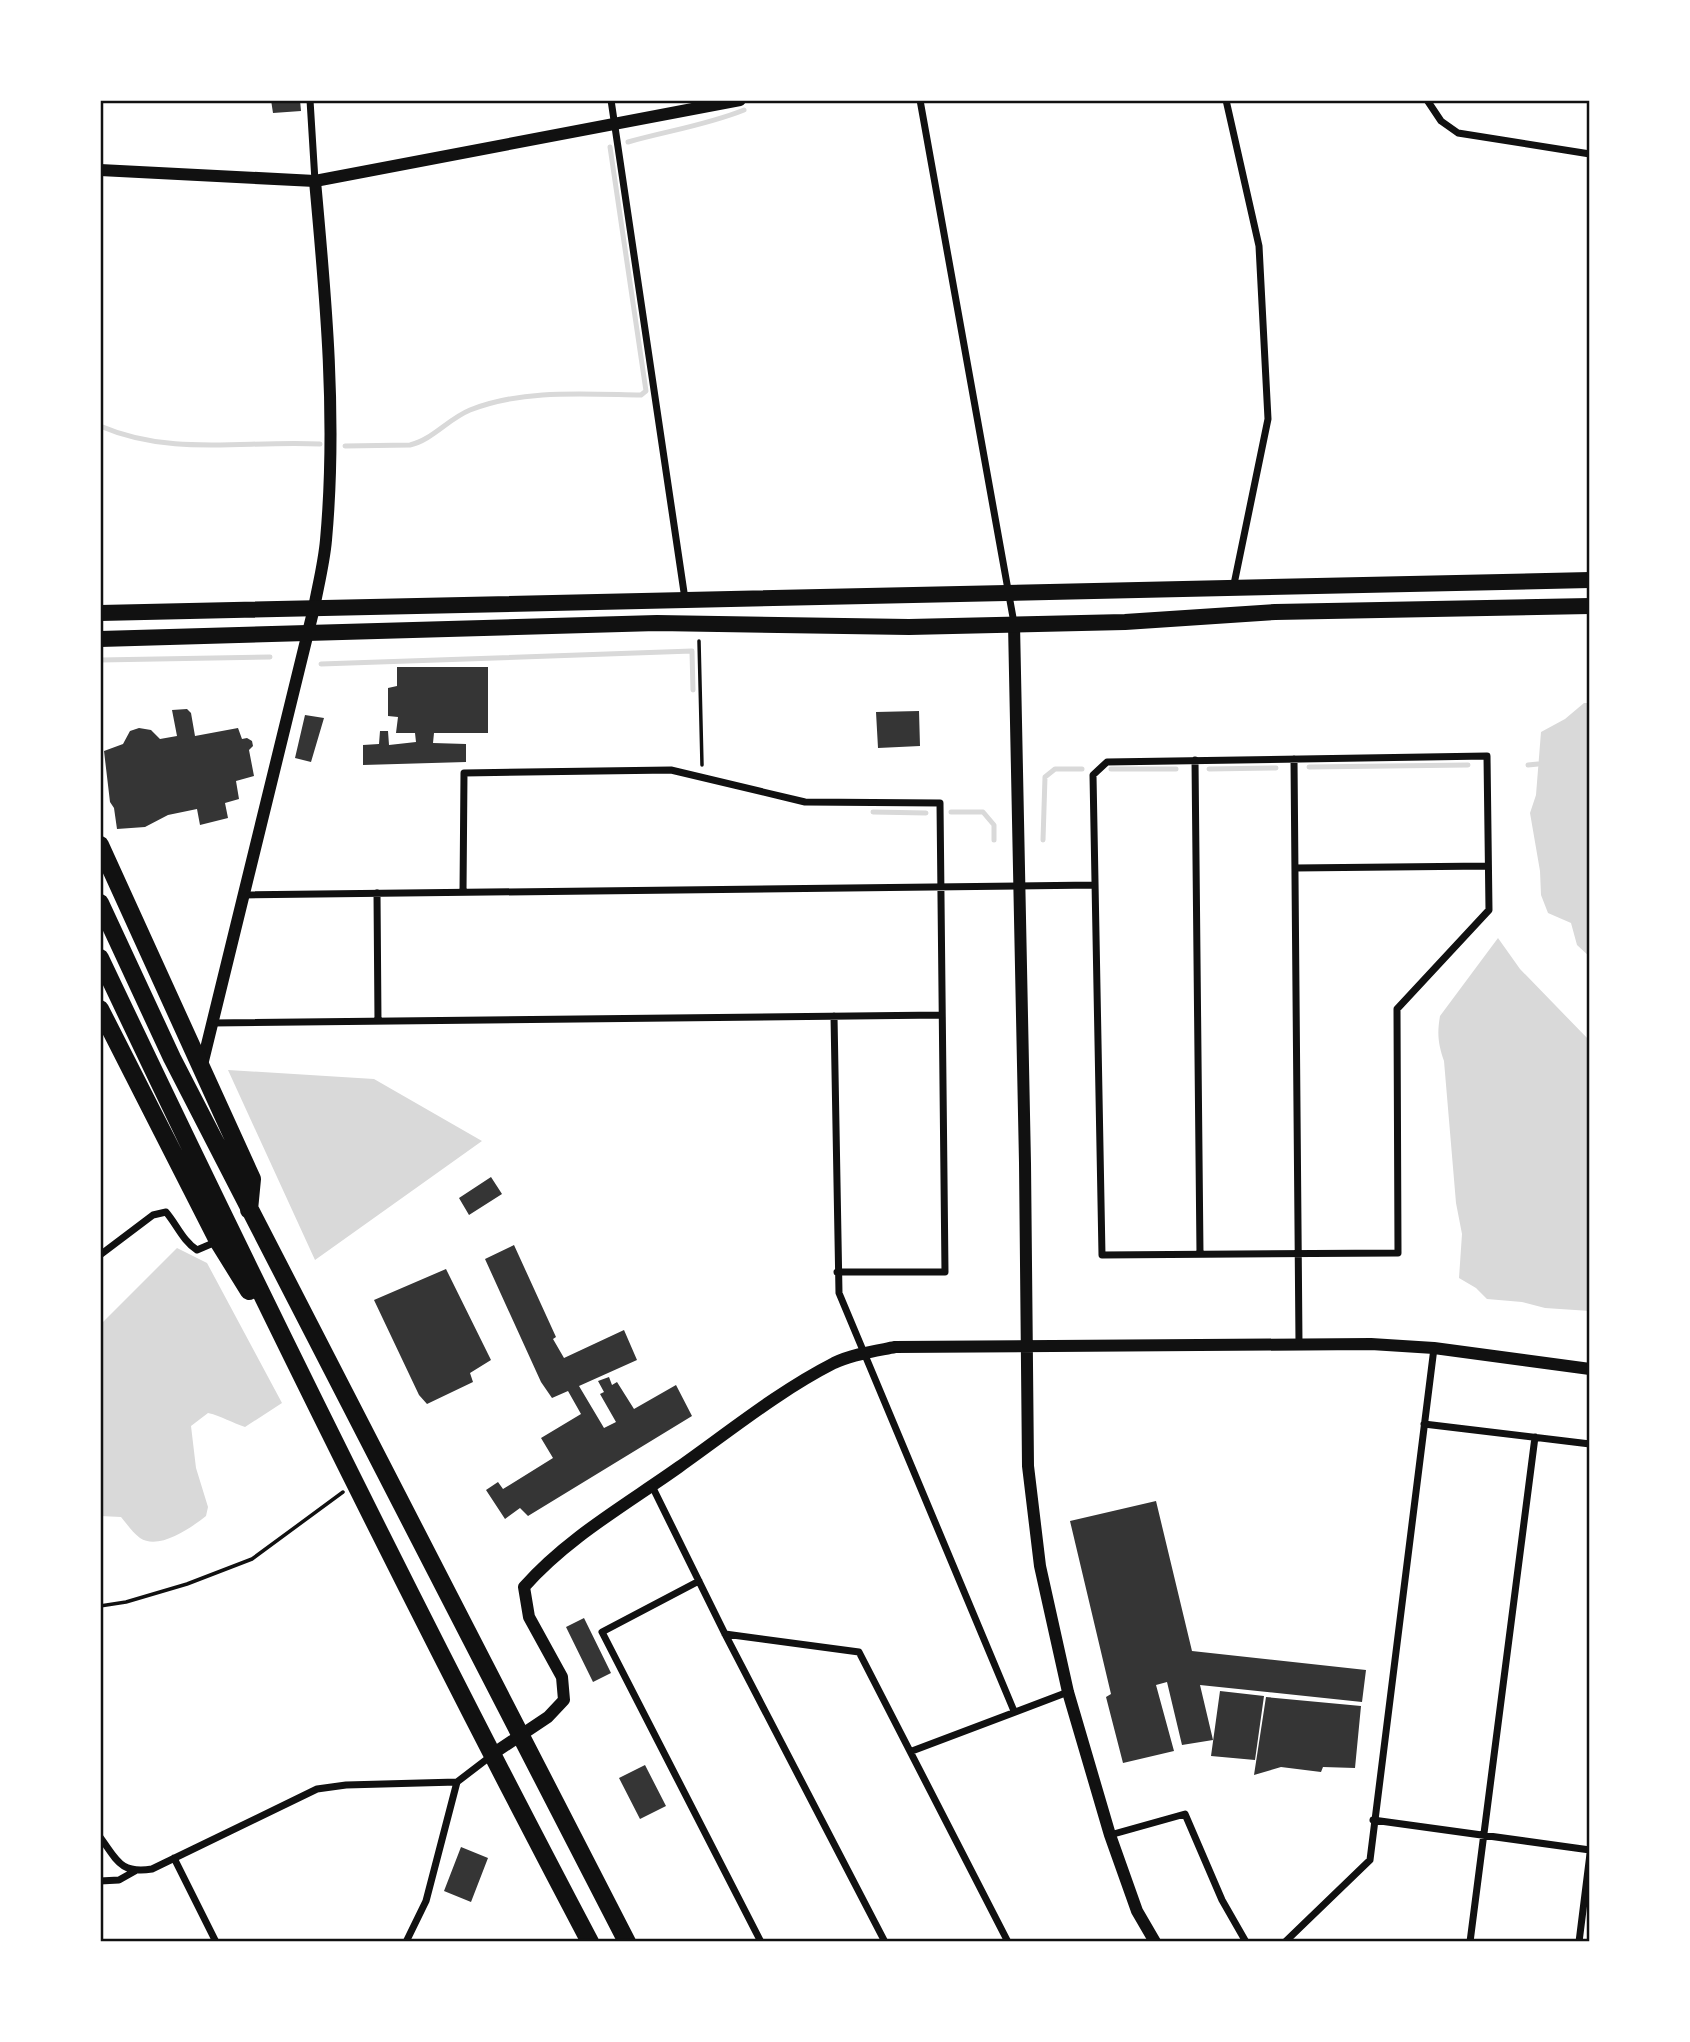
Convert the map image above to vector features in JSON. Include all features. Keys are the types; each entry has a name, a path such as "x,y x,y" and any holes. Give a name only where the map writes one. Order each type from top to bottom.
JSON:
{"highway":[{"path":"100,845 252,1180 249,1210"},
{"path":"100,903 172,1058 249,1210 384,1474 523,1736 627,1942"},
{"path":"100,958 298,1370 492,1755 590,1942"},
{"path":"100,1011 218,1241 298,1370"}],"main road":[{"path":"100,613 1590,580"},
{"path":"100,639 657,623 909,627 1125,622 1275,612 1590,606"}],"street":[{"path":"202,1065 314,608 326,543 331,469 330,350 310,100"},
{"path":"611,100 685,599"},
{"path":"100,170 315,181 740,100"},
{"path":"920,100 1014,624 1028,1466 1038,1554 1068,1692 1110,1835 1137,1911 1155,1942"},
{"path":"1226,100 1259,246 1268,419 1233,589"},
{"path":"1427,100 1441,121 1458,133 1590,153"},
{"path":"1487,756 1489,910 1397,1009 1398,1253 1102,1255 1093,775 1107,762 1195,760 1487,756"},
{"path":"1294,759 1299,1343"},
{"path":"1195,760 1200,1254"},
{"path":"463,892 464,773 671,770 804,802 940,803 945,1272 837,1272"},
{"path":"1294,868 1488,866"},
{"path":"243,895 1096,885"},
{"path":"377,893 378,1021"},
{"path":"212,1023 943,1015"},
{"path":"834,1016 839,1293 866,1352 1014,1711"},
{"path":"100,1255 153,1214 166,1212 178,1225 187,1243 197,1250 218,1241"},
{"path":"100,1881 119,1880 135,1871 152,1869 317,1789 346,1785 457,1782 492,1755 523,1736 548,1717 564,1700 562,1677 530,1617 524,1587 556,1555 787,1391 836,1362 866,1352 895,1347 1371,1343 1434,1348 1590,1369"},
{"path":"1285,1942 1370,1860 1434,1348"},
{"path":"1424,1424 1590,1444"},
{"path":"1469,1942 1535,1437"},
{"path":"652,1486 725,1634 886,1942"},
{"path":"699,1581 602,1632 761,1942"},
{"path":"725,1634 859,1652 1008,1942"},
{"path":"912,1751 1068,1692"},
{"path":"406,1942 430,1887 457,1782"},
{"path":"1110,1835 1185,1814 1222,1900 1246,1942"},
{"path":"1373,1820 1590,1852 1578,1942"},
{"path":"100,1837 120,1864 135,1871"},
{"path":"174,1858 216,1942"}],"path":[{"path":"699,641 702,778"},
{"path":"100,1606 126,1602 187,1584 252,1559 356,1482"}],"shaded area":[{"path":"1584,703 1590,703 1590,957 1577,945 1571,923 1548,913 1541,895 1540,871 1530,813 1536,795 1541,732 1565,719"},
{"path":"1498,938 1520,969 1590,1041 1590,1311 1545,1308 1522,1302 1487,1299 1476,1288 1459,1278 1462,1234 1456,1203 1439,1022 1440,1016"},
{"path":"228,1070 374,1079 482,1141 315,1260"},
{"path":"177,1248 207,1263 282,1403 245,1427 208,1413 191,1426 196,1468 208,1507 206,1516 175,1536 156,1542 137,1536 121,1517 100,1516 100,1325"}],"building":[{"path":"271,100 300,100 301,111 273,113"},
{"path":"397,667 488,667 488,733 434,733 433,743 466,744 466,762 363,765 363,745 379,744 380,731 388,731 389,745 416,742 415,733 396,733 398,717 388,716 388,688 397,686"},
{"path":"187,709 191,713 195,736 238,728 242,739 252,741 253,746 249,750 254,776 236,781 239,799 225,803 228,818 200,825 197,809 168,815 145,827 117,829 114,808 110,802 104,751 123,744 130,731 139,728 151,730 160,739 177,736 172,710"},
{"path":"919,711 920,746 878,748 876,712"},
{"path":"305,715 324,718 311,762 295,758"},
{"path":"491,1177 502,1194 469,1215 459,1198"},
{"path":"514,1245 556,1337 553,1339 564,1358 624,1330 637,1360 579,1386 604,1428 616,1422 600,1394 604,1392 598,1381 609,1377 612,1385 617,1382 634,1409 676,1385 692,1416 528,1516 520,1508 505,1519 486,1490 498,1482 503,1489 553,1458 541,1438 581,1414 568,1391 552,1398 541,1382 485,1259"},
{"path":"446,1269 491,1360 470,1373 473,1382 427,1404 419,1395 374,1300"},
{"path":"1156,1501 1192,1651 1366,1670 1362,1702 1200,1685 1213,1740 1182,1745 1167,1682 1156,1685 1174,1751 1123,1763 1106,1697 1111,1694 1070,1521"},
{"path":"584,1618 611,1673 593,1682 566,1627"},
{"path":"1220,1691 1264,1696 1255,1760 1211,1756"},
{"path":"1266,1697 1361,1706 1355,1768 1323,1767 1321,1772 1281,1767 1254,1775"},
{"path":"645,1765 666,1806 640,1819 619,1778"},
{"path":"461,1847 488,1858 471,1902 444,1891"}],"waterway":[{"path":"628,142 744,110"},
{"path":"345,446 410,445 426,439 470,410 511,399 554,394 641,395 646,391 610,147"},
{"path":"100,426 127,436 181,444 320,444"},
{"path":"321,664 692,651 693,690"},
{"path":"100,660 270,657"},
{"path":"1528,765 1538,764"},
{"path":"1309,767 1468,765"},
{"path":"1209,769 1276,768"},
{"path":"1043,840 1045,777 1055,769 1082,769"},
{"path":"1111,769 1176,769"},
{"path":"873,812 926,813"},
{"path":"951,812 983,812 994,825 994,840"}]}
